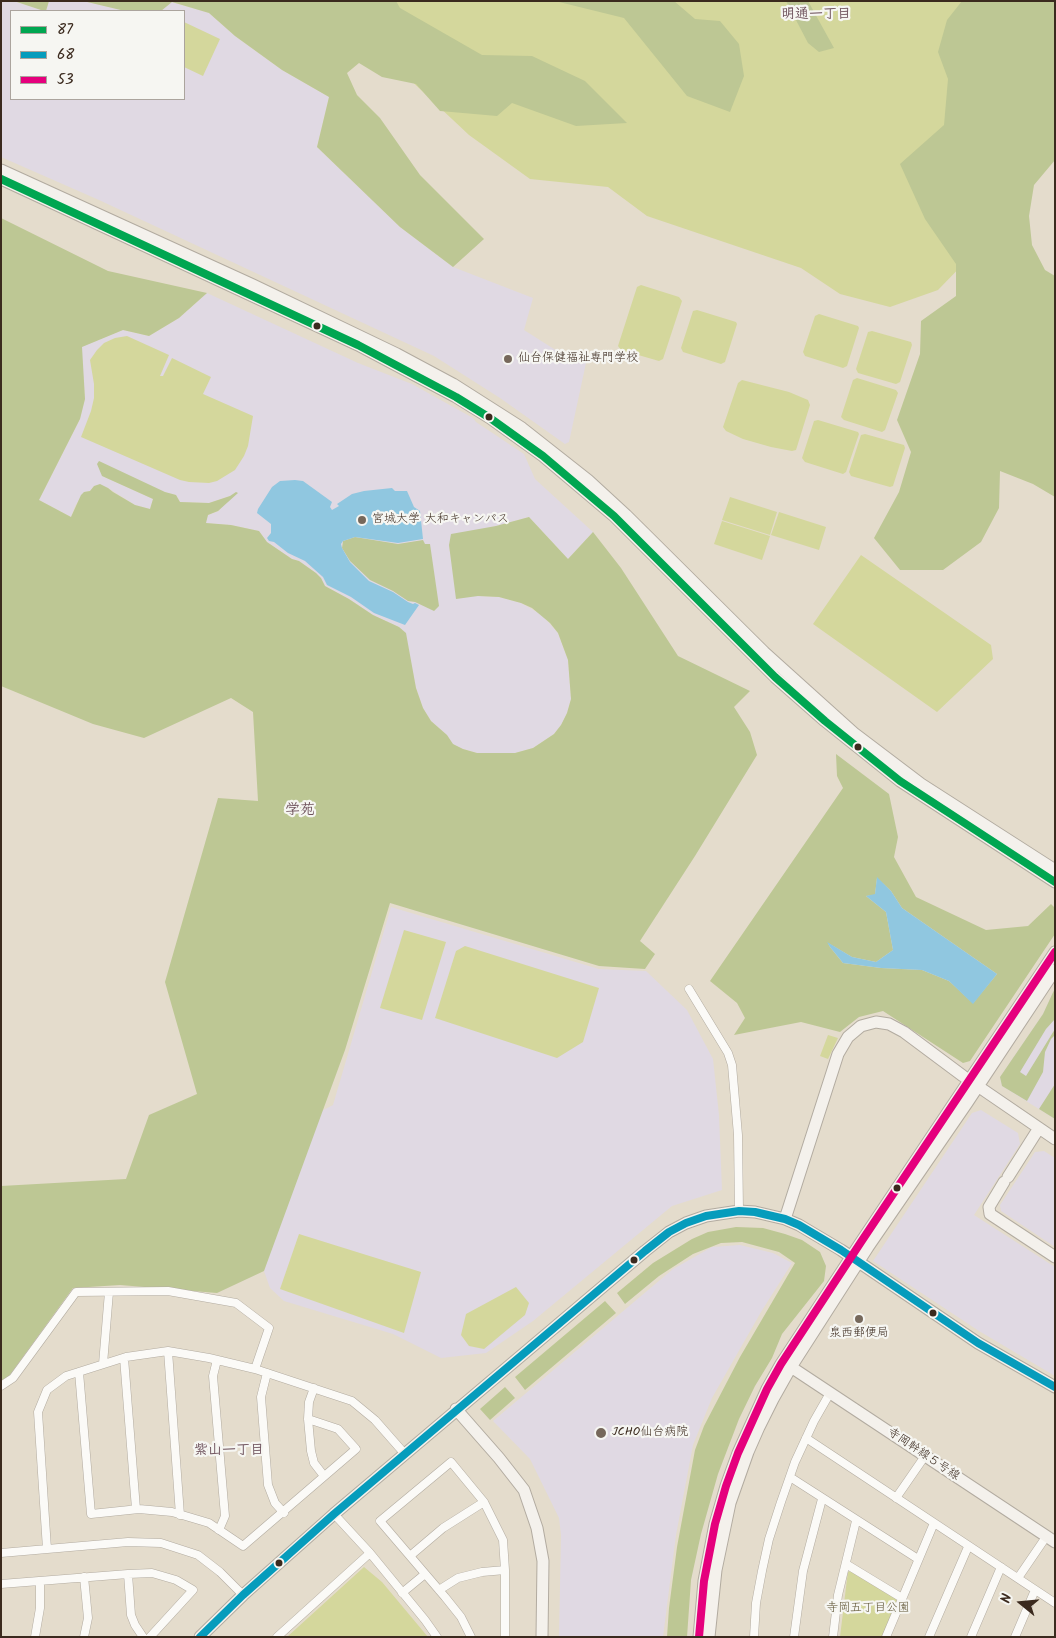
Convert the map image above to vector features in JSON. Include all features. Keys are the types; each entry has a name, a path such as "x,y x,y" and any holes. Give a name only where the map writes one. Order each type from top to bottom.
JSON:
{"main road":[{"path":"1,170 338,324 423,367 482,401 522,428 588,480 626,515 825,721 900,781 1055,882"},
{"path":"1,179 358,345 456,397 490,418 543,456 614,516 779,673 816,700 875,750 921,784 1055,870"},
{"path":"699,1637 709,1553 726,1486 751,1422 776,1372 855,1260 973,1083 1055,952"},
{"path":"973,1083 1055,970"},
{"path":"785,1219 838,1054 848,1037 861,1026 876,1022 890,1024 904,1032 973,1083 1055,1138"},
{"path":"1039,1128 989,1208 990,1214 1055,1258"},
{"path":"200,1637 243,1595 456,1408 669,1232 686,1223 706,1216 755,1212 785,1219 815,1233 970,1337 1055,1387"},
{"path":"709,1637 716,1570 730,1504 759,1427 791,1367 855,1260"},
{"name":"寺岡幹線５号線","path":"791,1367 1050,1539"},
{"path":"456,1408 524,1490 537,1528 543,1561 542,1637"}],"street":[{"path":"690,989 728,1053 732,1066 738,1135 739,1212"},
{"path":"1,1386 13,1378 76,1292 168,1291 236,1303 269,1328 255,1369"},
{"path":"103,1364 109,1292"},
{"path":"168,1351 180,1515"},
{"path":"47,1549 38,1412 47,1390 66,1376 124,1358 168,1351 217,1360 255,1369 352,1400 375,1420 404,1453"},
{"path":"124,1358 136,1509"},
{"path":"217,1360 213,1376 225,1516 219,1530"},
{"path":"79,1372 91,1514 136,1509 172,1512 209,1523 243,1546 356,1449 338,1429 308,1419"},
{"path":"267,1373 262,1397 268,1485 275,1503 284,1512"},
{"path":"314,1388 309,1402 308,1419 311,1451 314,1463 324,1476"},
{"path":"754,1637 756,1603 769,1539 790,1477 806,1438 830,1393"},
{"path":"806,1438 1055,1603"},
{"path":"896,1498 924,1456"},
{"path":"471,1637 461,1617 380,1522 451,1462 484,1502 503,1540 505,1637"},
{"path":"790,1477 918,1559"},
{"path":"794,1637 803,1571 822,1498"},
{"path":"410,1556 443,1528 484,1502"},
{"path":"334,1514 370,1553 437,1637"},
{"path":"833,1637 838,1595 856,1521"},
{"path":"886,1637 934,1523"},
{"path":"1018,1578 1050,1539"},
{"path":"1,1553 128,1542 161,1544 198,1555 220,1572 243,1595"},
{"path":"929,1637 968,1546"},
{"path":"277,1637 370,1553"},
{"path":"846,1564 902,1598"},
{"path":"971,1637 1001,1567"},
{"path":"439,1590 458,1578 482,1572 505,1570"},
{"path":"128,1574 131,1615 135,1626 143,1637"},
{"path":"1,1584 128,1574 152,1574 176,1580 193,1590 150,1637"},
{"path":"402,1593 425,1574"},
{"path":"84,1578 88,1618 84,1637"},
{"path":"35,1637 40,1608 40,1581"},
{"path":"1015,1637 1035,1590"}],"shaded area":[{"path":"1,1 14,1 41,10 10,10 10,100 185,100 185,10 162,10 171,2 209,13 235,36 282,70 329,97 317,147 400,227 453,267 533,298 524,330 565,356 586,363 569,442 565,444 500,398 434,356 99,200 1,157"},
{"path":"49,1 83,1 121,10 46,10"},
{"name":"宮城大学 大和キャンパス","path":"207,293 358,363 412,384 473,418 476,422 524,454 535,479 593,532 568,559 529,517 496,526 449,545 450,552 478,596 499,597 521,603 542,615 558,633 568,660 571,699 567,713 554,734 533,748 515,753 477,753 452,744 447,735 431,721 423,708 416,688 405,633 399,627 373,615 325,586 316,573 267,542 259,531 231,525 205,523 208,515 219,511 230,496 209,503 180,502 176,495 102,476 153,499 150,509 135,505 108,488 94,486 90,491 84,492 75,506 71,517 39,500 80,419 85,399 81,347 123,330 149,336 179,318"},
{"path":"391,907 599,969 646,971 687,1010 713,1059 719,1115 722,1190 672,1206 533,1321 486,1353 441,1358 393,1334 284,1301 270,1288 264,1271 314,1115 333,1105"},
{"path":"1055,988 1055,1119 1002,1086 1000,1077 1043,1014"},
{"path":"981,1110 1018,1133 1020,1144 974,1215 1055,1267 1055,1376 979,1331 873,1261 972,1113"},
{"path":"1044,1151 1055,1158 1055,1247 1001,1211 1000,1205 1035,1152"},
{"name":"JCHO仙台病院","path":"740,1245 773,1253 792,1263 761,1312 712,1398 693,1445 676,1535 663,1637 559,1637 561,1535 559,1518 530,1459 493,1421 673,1269 712,1247"}],"green space":[{"path":"14,1 49,1 46,10"},
{"path":"83,1 396,1 400,8 482,55 532,56 585,81 627,123 576,126 512,103 497,116 440,111 416,84 382,77 359,63 347,73 357,95 380,118 420,175 484,239 453,267 400,227 317,147 329,97 282,70 235,36 209,13 172,2 162,10 121,10"},
{"path":"284,1 1055,1 972,255 938,290 890,307 840,294 801,268 647,216 608,187 530,179 469,135 371,43"},
{"path":"555,1 674,1 695,19 720,21 739,44 744,76 730,112 687,96 624,18"},
{"path":"786,1 808,1 834,48 819,52 808,43"},
{"path":"962,1 1055,1 1055,160 1034,185 1029,216 1032,245 1045,270 1055,276 1055,497 1033,484 1000,471 999,508 981,542 943,570 900,570 874,538 899,492 911,452 897,420 920,354 921,321 956,296 956,264 925,219 900,164 944,125 948,79 938,52 947,20"},
{"path":"185,22 220,39 203,76 185,67"},
{"path":"1,218 108,271 207,293 179,318 149,336 123,330 82,347 85,399 80,419 39,500 71,517 81,495 100,484 135,505 150,509 153,499 102,476 97,464 99,461 165,492 176,495 180,502 209,503 236,492 238,493 218,511 208,515 206,523 231,525 259,531 267,542 316,573 325,586 373,615 399,627 406,633 416,688 423,708 431,721 447,735 453,744 477,753 515,753 533,748 554,734 567,713 571,699 568,660 558,633 550,623 532,608 499,597 478,596 456,599 449,545 451,534 496,526 529,517 568,559 593,532 621,568 678,656 750,691 734,707 750,732 757,755 640,941 655,954 645,969 599,966 390,903 345,1050 264,1271 217,1293 120,1285 73,1288 9,1376 1,1381 1,1186 126,1179 149,1115 197,1094 165,982 218,798 258,801 253,712 231,698 144,738 93,724 1,686"},
{"path":"641,285 679,297 682,301 663,359 659,361 621,350 618,346 637,287"},
{"path":"697,310 736,322 737,324 725,362 721,364 683,352 681,348 693,311"},
{"path":"819,314 858,326 859,328 847,366 843,368 805,356 803,352 815,316"},
{"path":"872,331 911,342 912,345 900,382 896,384 858,373 856,369 868,332"},
{"path":"127,336 169,355 160,376 163,376 172,358 211,377 203,394 253,416 248,446 235,470 217,481 209,483 189,482 180,480 81,437 94,398 90,360 104,343 115,338"},
{"path":"857,378 896,390 898,393 885,430 882,432 844,420 841,417 853,380"},
{"path":"742,380 789,392 808,400 810,405 796,450 771,447 743,439 726,431 723,427 738,383"},
{"path":"818,420 858,432 859,434 846,472 843,474 805,462 802,458 814,421"},
{"path":"865,434 904,445 905,448 893,486 890,487 851,476 849,472 861,435"},
{"path":"730,497 777,512 770,535 722,520"},
{"path":"779,512 826,527 819,550 771,535"},
{"path":"722,521 770,536 762,560 714,544"},
{"path":"355,537 398,544 423,540 425,544 430,544 439,606 434,611 415,602 408,601 370,580 350,561 342,548 343,541"},
{"path":"861,555 991,645 993,659 937,712 813,624"},
{"path":"836,754 889,794 898,837 894,857 916,897 986,930 1028,926 1051,904 1055,908 1055,934 970,1061 963,1063 883,1011 859,1017 840,1032 801,1022 734,1035 745,1018 737,1003 710,981 843,788 837,776","holes":["877,878 891,891 902,908 997,974 973,1003 949,981 922,970 881,968 843,963 830,947 828,943 852,957 876,962 893,950 886,912 866,896 875,895"]},
{"path":"404,930 446,942 422,1020 380,1008"},
{"path":"465,946 599,988 583,1042 557,1058 435,1018 456,951"},
{"path":"1055,988 1055,1019 1046,1029 1020,1072 1026,1076 1055,1029 1055,1035 1045,1052 1043,1072 1027,1101 1002,1086 1000,1077 1043,1014"},
{"path":"828,1035 838,1038 828,1059 820,1056"},
{"path":"1055,1084 1055,1119 1039,1109"},
{"path":"736,1227 763,1228 802,1240 820,1252 826,1266 824,1281 782,1334 772,1358 755,1386 739,1419 718,1474 701,1534 691,1580 687,1637 667,1637 677,1547 695,1450 704,1426 740,1357 795,1263 779,1252 742,1242 721,1243 693,1254 659,1276 625,1304 617,1293 653,1263 692,1239 708,1232"},
{"path":"299,1234 421,1272 404,1333 280,1289"},
{"path":"516,1287 529,1303 525,1315 484,1349 469,1346 461,1335 466,1314"},
{"path":"605,1301 616,1313 525,1390 515,1377"},
{"path":"505,1387 515,1398 490,1420 480,1409"},
{"path":"364,1567 382,1582 428,1637 287,1637"},
{"name":"寺岡五丁目公園","path":"851,1571 897,1597 898,1602 884,1637 840,1637 848,1572"}],"water":[{"path":"280,481 303,481 332,502 330,507 332,510 339,506 337,504 352,494 392,488 395,491 407,491 414,507 420,511 423,539 398,543 355,537 343,541 341,544 350,562 369,581 393,592 408,602 419,605 405,625 374,613 351,597 327,585 323,577 305,561 288,553 274,542 269,541 267,538 271,533 271,524 257,513 258,509 272,487"},
{"path":"877,877 891,891 902,908 997,974 973,1004 949,981 922,970 881,968 843,963 830,947 827,942 852,957 876,962 893,950 886,912 866,896 875,894"}],"transit line":[{"name":"87","path":"1,179 358,345 456,397 490,418 543,456 614,516 775,677 825,721 900,781 1055,882"},
{"name":"53","path":"699,1637 704,1581 715,1524 738,1453 767,1389 781,1364 861,1242 1055,952"},
{"name":"68","path":"200,1637 243,1595 334,1514 645,1251 669,1232 686,1223 706,1216 739,1211 755,1212 785,1219 799,1225 841,1250 978,1343 1055,1387"}],"place":[{"name":"仙台保健福祉専門学校","path":"508,359"},
{"name":"宮城大学 大和キャンパス","path":"362,520"},
{"name":"泉西郵便局","path":"859,1319"},
{"name":"JCHO仙台病院","path":"601,1433"}],"district":[{"name":"明通一丁目","path":"816,16"},
{"name":"学苑","path":"300,811"},
{"name":"紫山一丁目","path":"229,1452"}]}
